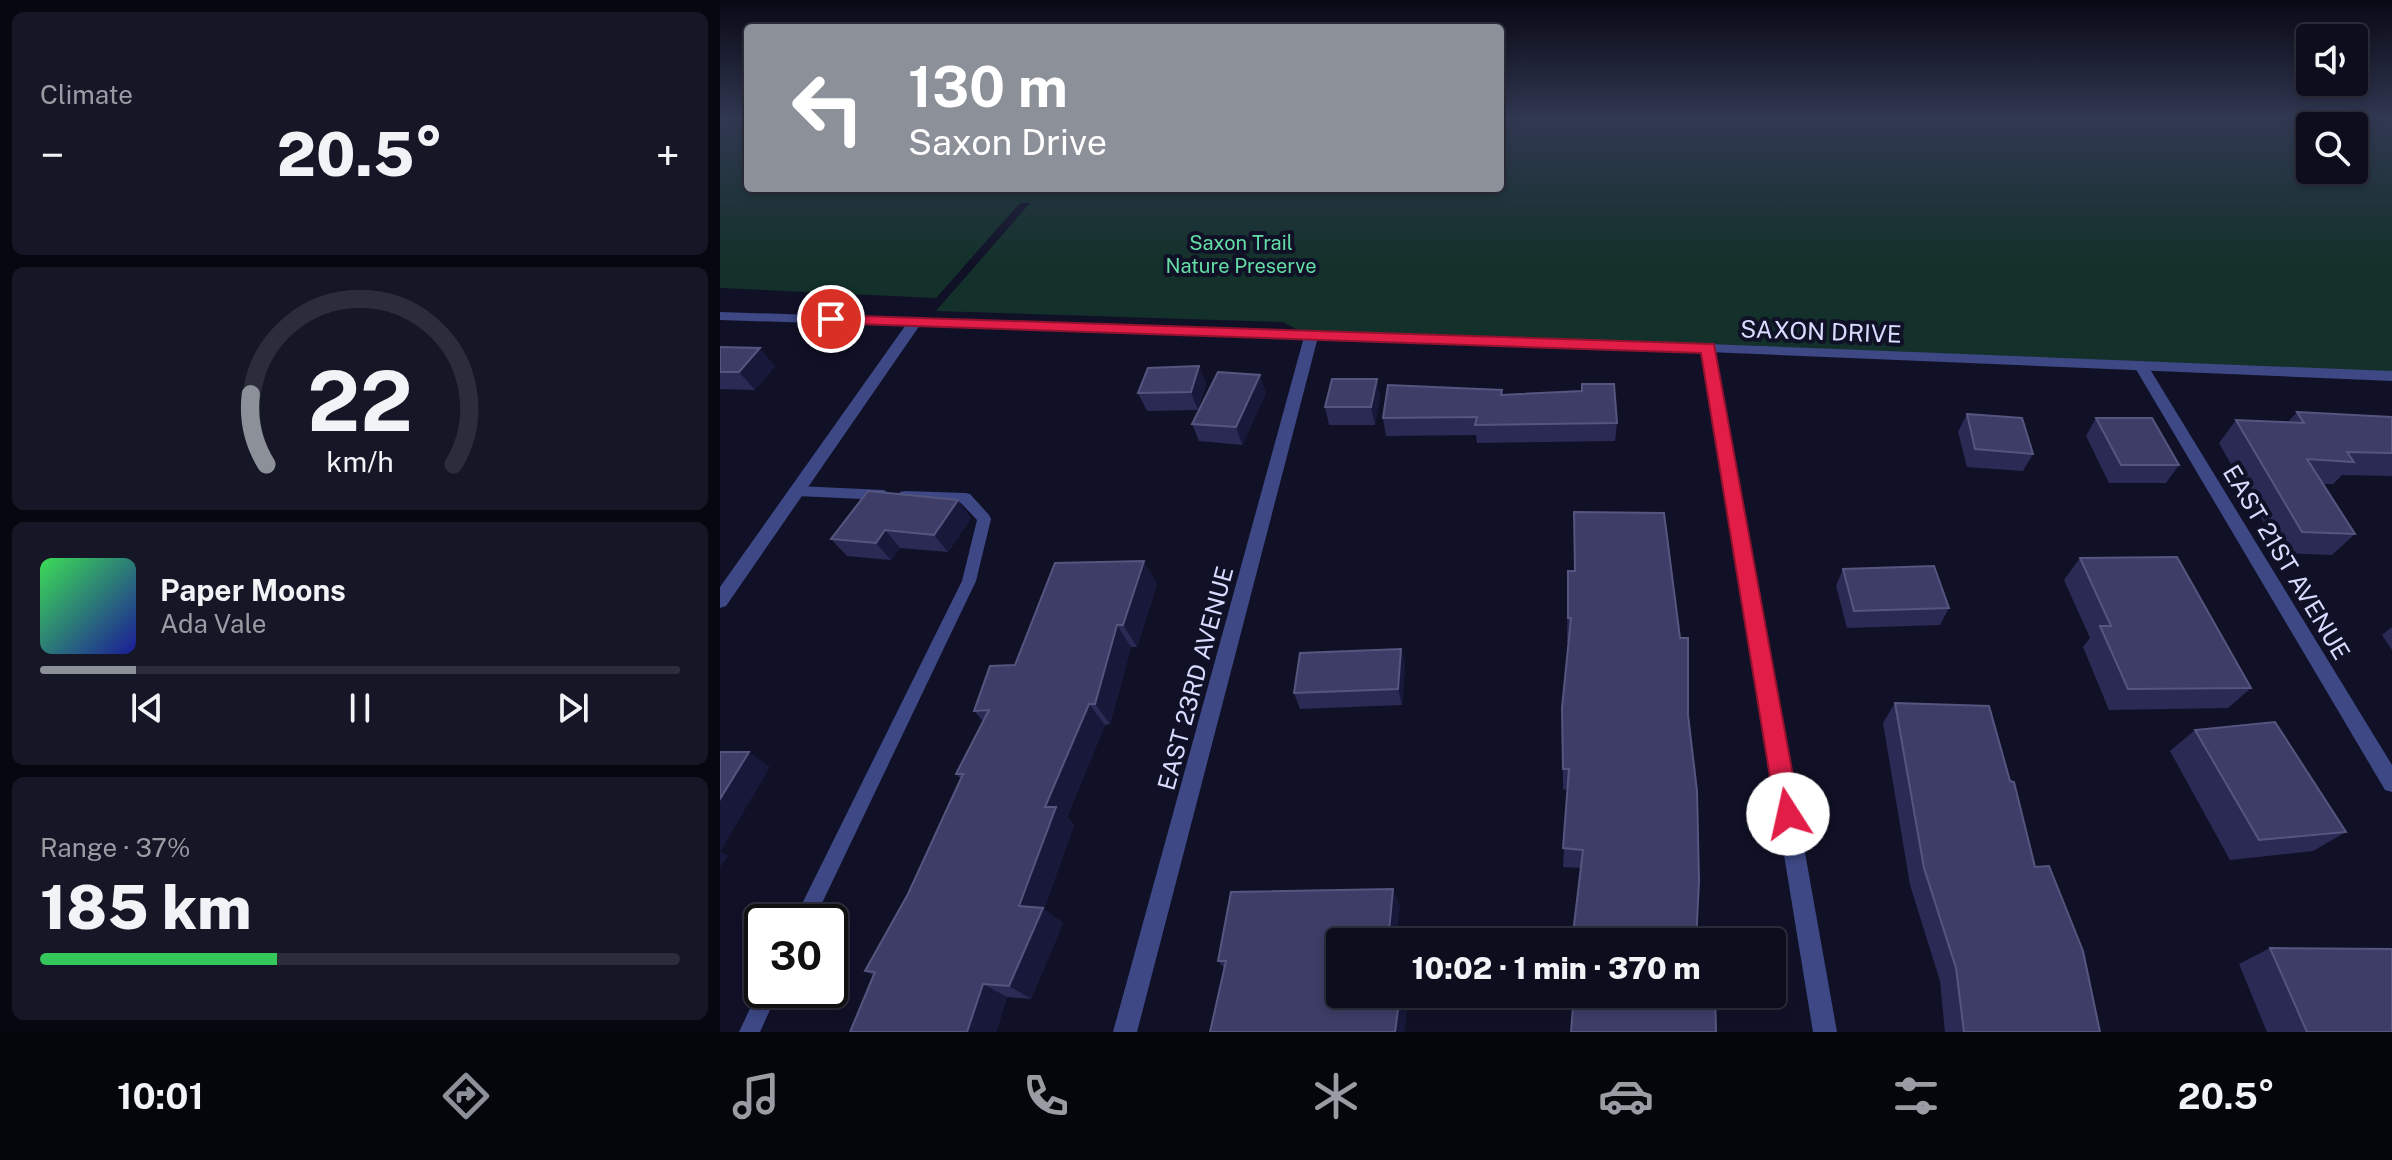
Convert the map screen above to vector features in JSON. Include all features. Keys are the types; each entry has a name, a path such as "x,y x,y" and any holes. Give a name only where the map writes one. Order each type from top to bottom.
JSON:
{"street":[{"name":"SAXON DRIVE","path":"720,316 1708,348 2392,376"},
{"path":"720,601 915,322"},
{"name":"EAST 23RD AVENUE","path":"1125,1032 1311,337"},
{"path":"1708,348 1825,1032"},
{"name":"EAST 21ST AVENUE","path":"2141,366 2392,783"}],"lane":[{"path":"797,491 965,498 984,519 969,581 812,904"},
{"path":"749,1032 760,1008"}],"green space":[{"name":"Saxon Trail Nature Preserve","path":"720,168 744,168 744,192 1504,192 1504,168 2296,168 2296,184 2368,184 2368,168 2392,168 2392,376 1311,337 1283,322 936,311 1030,203 1020,203 936,298 720,288"}],"building":[{"path":"720,347 760,348 739,372 720,372"},
{"path":"1199,366 1191,392 1138,393 1148,368"},
{"path":"1218,372 1260,375 1236,427 1192,424"},
{"path":"1332,379 1377,379 1371,407 1325,407"},
{"path":"1582,384 1614,384 1617,423 1475,425 1477,417 1383,418 1388,385 1502,390 1501,395 1582,391"},
{"path":"2297,412 2392,417 2392,453 2347,452 2354,462 2307,459 2355,534 2302,532 2236,420 2304,423"},
{"path":"1967,414 2022,418 2033,454 1975,449"},
{"path":"2096,418 2152,418 2179,465 2121,465"},
{"path":"868,491 958,500 934,535 885,530 876,543 831,539"},
{"path":"1574,512 1664,513 1680,638 1688,638 1688,715 1697,791 1697,928 1574,928 1583,850 1563,848 1569,769 1563,769 1562,708 1571,618 1568,618 1568,571 1575,571"},
{"path":"2177,557 2251,688 2128,689 2100,626 2111,626 2080,558"},
{"path":"1144,561 1123,625 1117,625 1095,704 1089,704 1045,807 1056,807 1019,906 1043,908 1009,986 983,984 967,1032 850,1032 875,972 865,971 908,894 963,774 956,774 989,710 974,711 990,666 1015,665 1055,563"},
{"path":"1934,566 1949,608 1854,611 1843,569"},
{"path":"1401,649 1398,689 1294,693 1300,653"},
{"path":"1895,703 1989,706 2010,781 2014,782 2035,867 2049,866 2083,951 2100,1032 1964,1032 1956,968 1924,868"},
{"path":"2275,722 2346,832 2259,840 2195,730"},
{"path":"720,752 749,752 720,799"},
{"path":"1393,889 1389,928 1326,928 1326,1008 1398,1008 1395,1032 1210,1032 1226,961 1218,961 1231,892"},
{"path":"2270,948 2392,949 2392,1032 2307,1032"},
{"path":"1573,1008 1715,1008 1716,1032 1571,1032"}],"route":[{"path":"831,319 1708,348 1788,814"}]}
